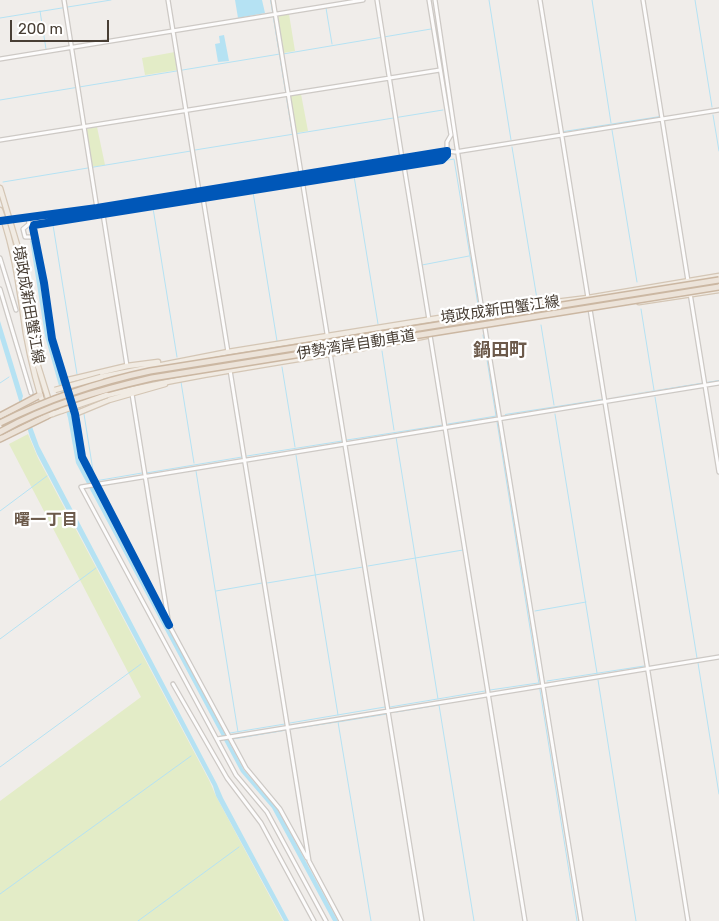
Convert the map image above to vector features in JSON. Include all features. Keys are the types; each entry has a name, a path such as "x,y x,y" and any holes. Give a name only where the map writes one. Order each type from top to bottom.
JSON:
{"highway":[{"name":"伊勢湾岸自動車道","path":"0,423 72,392 150,371 719,278"},
{"name":"伊勢湾岸自動車道","path":"0,432 48,409 75,399 152,378 719,289"},
{"path":"0,416 43,394"},
{"path":"0,439 47,416"}],"main road":[{"name":"境政成新田蟹江線","path":"0,188 21,258 31,332 47,416 107,395 178,379 485,326 719,289"},
{"name":"境政成新田蟹江線","path":"0,210 16,269 30,353 43,394 53,414"},
{"name":"境政成新田蟹江線","path":"43,394 101,376 175,361 483,311 588,298 688,281 719,278"},
{"path":"64,380 127,366 175,361"},
{"path":"75,414 109,400 154,388 178,379"}],"street":[{"path":"64,0 97,208 100,214 127,366"},
{"path":"168,0 199,191"},
{"path":"273,0 287,94 301,175 304,182 422,921"},
{"path":"0,59 363,0"},
{"path":"377,0 402,158"},
{"path":"342,921 280,809 250,773 229,736 94,484 82,457 75,414 52,339 44,283 32,228 34,225 100,214 442,160 447,155 447,142 451,135 429,0"},
{"path":"435,0 540,686 581,921"},
{"path":"540,0 588,298"},
{"path":"643,0 719,472"},
{"path":"0,140 440,70"},
{"path":"2,221 97,208 447,151 459,152 719,110"},
{"path":"404,166 429,320"},
{"path":"203,198 228,352"},
{"path":"28,218 29,224 23,229 23,233 25,238 34,237"},
{"path":"0,258 16,310"},
{"path":"0,289 32,394"},
{"path":"590,309 688,921"},
{"path":"430,336 525,921"},
{"path":"230,370 309,862"},
{"path":"326,921 267,812 236,775 81,487 604,402 705,383 719,383"},
{"path":"132,393 169,625"},
{"path":"218,739 288,726 719,657"},
{"path":"173,684 227,778 260,823 314,921"}],"green space":[{"path":"289,14 295,51 283,53 277,16"},
{"path":"175,52 178,70 145,75 142,58"},
{"path":"301,94 308,131 296,133 290,95"},
{"path":"97,127 105,165 92,167 86,129"},
{"path":"28,434 38,458 283,921 0,921 0,801 141,697 9,444"}],"water":[{"path":"235,0 262,0 265,13 238,18"},
{"path":"270,0 272,0 293,134 292,134"},
{"path":"224,35 229,61 218,62 215,44 220,43 219,36"},
{"path":"661,117 564,132 564,131"},
{"path":"30,240 33,242 49,336 73,418 80,461 244,770 278,810 338,921 333,921 272,808 241,772 76,463 68,418 45,336"},
{"path":"0,321 23,396 22,399 39,446 289,921 284,921 216,796 213,786 37,454 30,437 0,338"},
{"path":"719,380 719,381 606,398"},
{"path":"602,400 505,415 505,414"}],"waterway":[{"path":"0,18 111,0"},
{"path":"489,0 511,140"},
{"path":"592,0 611,123"},
{"path":"695,0 712,107"},
{"path":"326,8 332,44"},
{"path":"40,11 46,49"},
{"path":"283,54 431,29"},
{"path":"0,100 280,54"},
{"path":"195,150 443,110"},
{"path":"713,115 719,151"},
{"path":"612,130 637,282"},
{"path":"512,147 537,299"},
{"path":"3,182 191,151"},
{"path":"442,161 454,159 478,305"},
{"path":"354,176 378,324"},
{"path":"253,192 277,341"},
{"path":"153,208 177,357"},
{"path":"53,225 77,374"},
{"path":"422,265 469,256"},
{"path":"641,309 654,390"},
{"path":"541,325 554,405"},
{"path":"448,424 496,416 483,335"},
{"path":"382,351 394,430"},
{"path":"282,367 295,447"},
{"path":"0,383 9,377"},
{"path":"181,382 194,463"},
{"path":"655,397 697,658"},
{"path":"84,414 94,477"},
{"path":"555,414 597,673"},
{"path":"497,422 577,921"},
{"path":"347,440 443,425"},
{"path":"396,437 438,699"},
{"path":"247,456 342,441"},
{"path":"296,455 338,715"},
{"path":"146,473 242,457"},
{"path":"196,471 238,732"},
{"path":"95,481 142,473"},
{"path":"0,511 47,476"},
{"path":"368,566 463,550"},
{"path":"267,583 363,567"},
{"path":"0,639 96,568"},
{"path":"216,591 262,583"},
{"path":"535,611 586,602"},
{"path":"698,663 719,794"},
{"path":"0,767 141,664"},
{"path":"547,681 644,666"},
{"path":"598,680 636,921"},
{"path":"490,690 538,683"},
{"path":"390,707 485,691"},
{"path":"396,712 439,705 474,921"},
{"path":"290,723 385,707"},
{"path":"371,921 338,722 387,714"},
{"path":"291,729 337,722"},
{"path":"230,733 285,724"},
{"path":"233,739 287,730"},
{"path":"0,894 191,756"},
{"path":"138,921 239,847"}],"cycle path":[{"path":"0,221 97,208 447,151 447,155 442,160 34,225 52,339 75,414 82,457 169,625"}],"district":[{"name":"鍋田町","path":"500,351"},
{"name":"曙一丁目","path":"46,520"}]}
